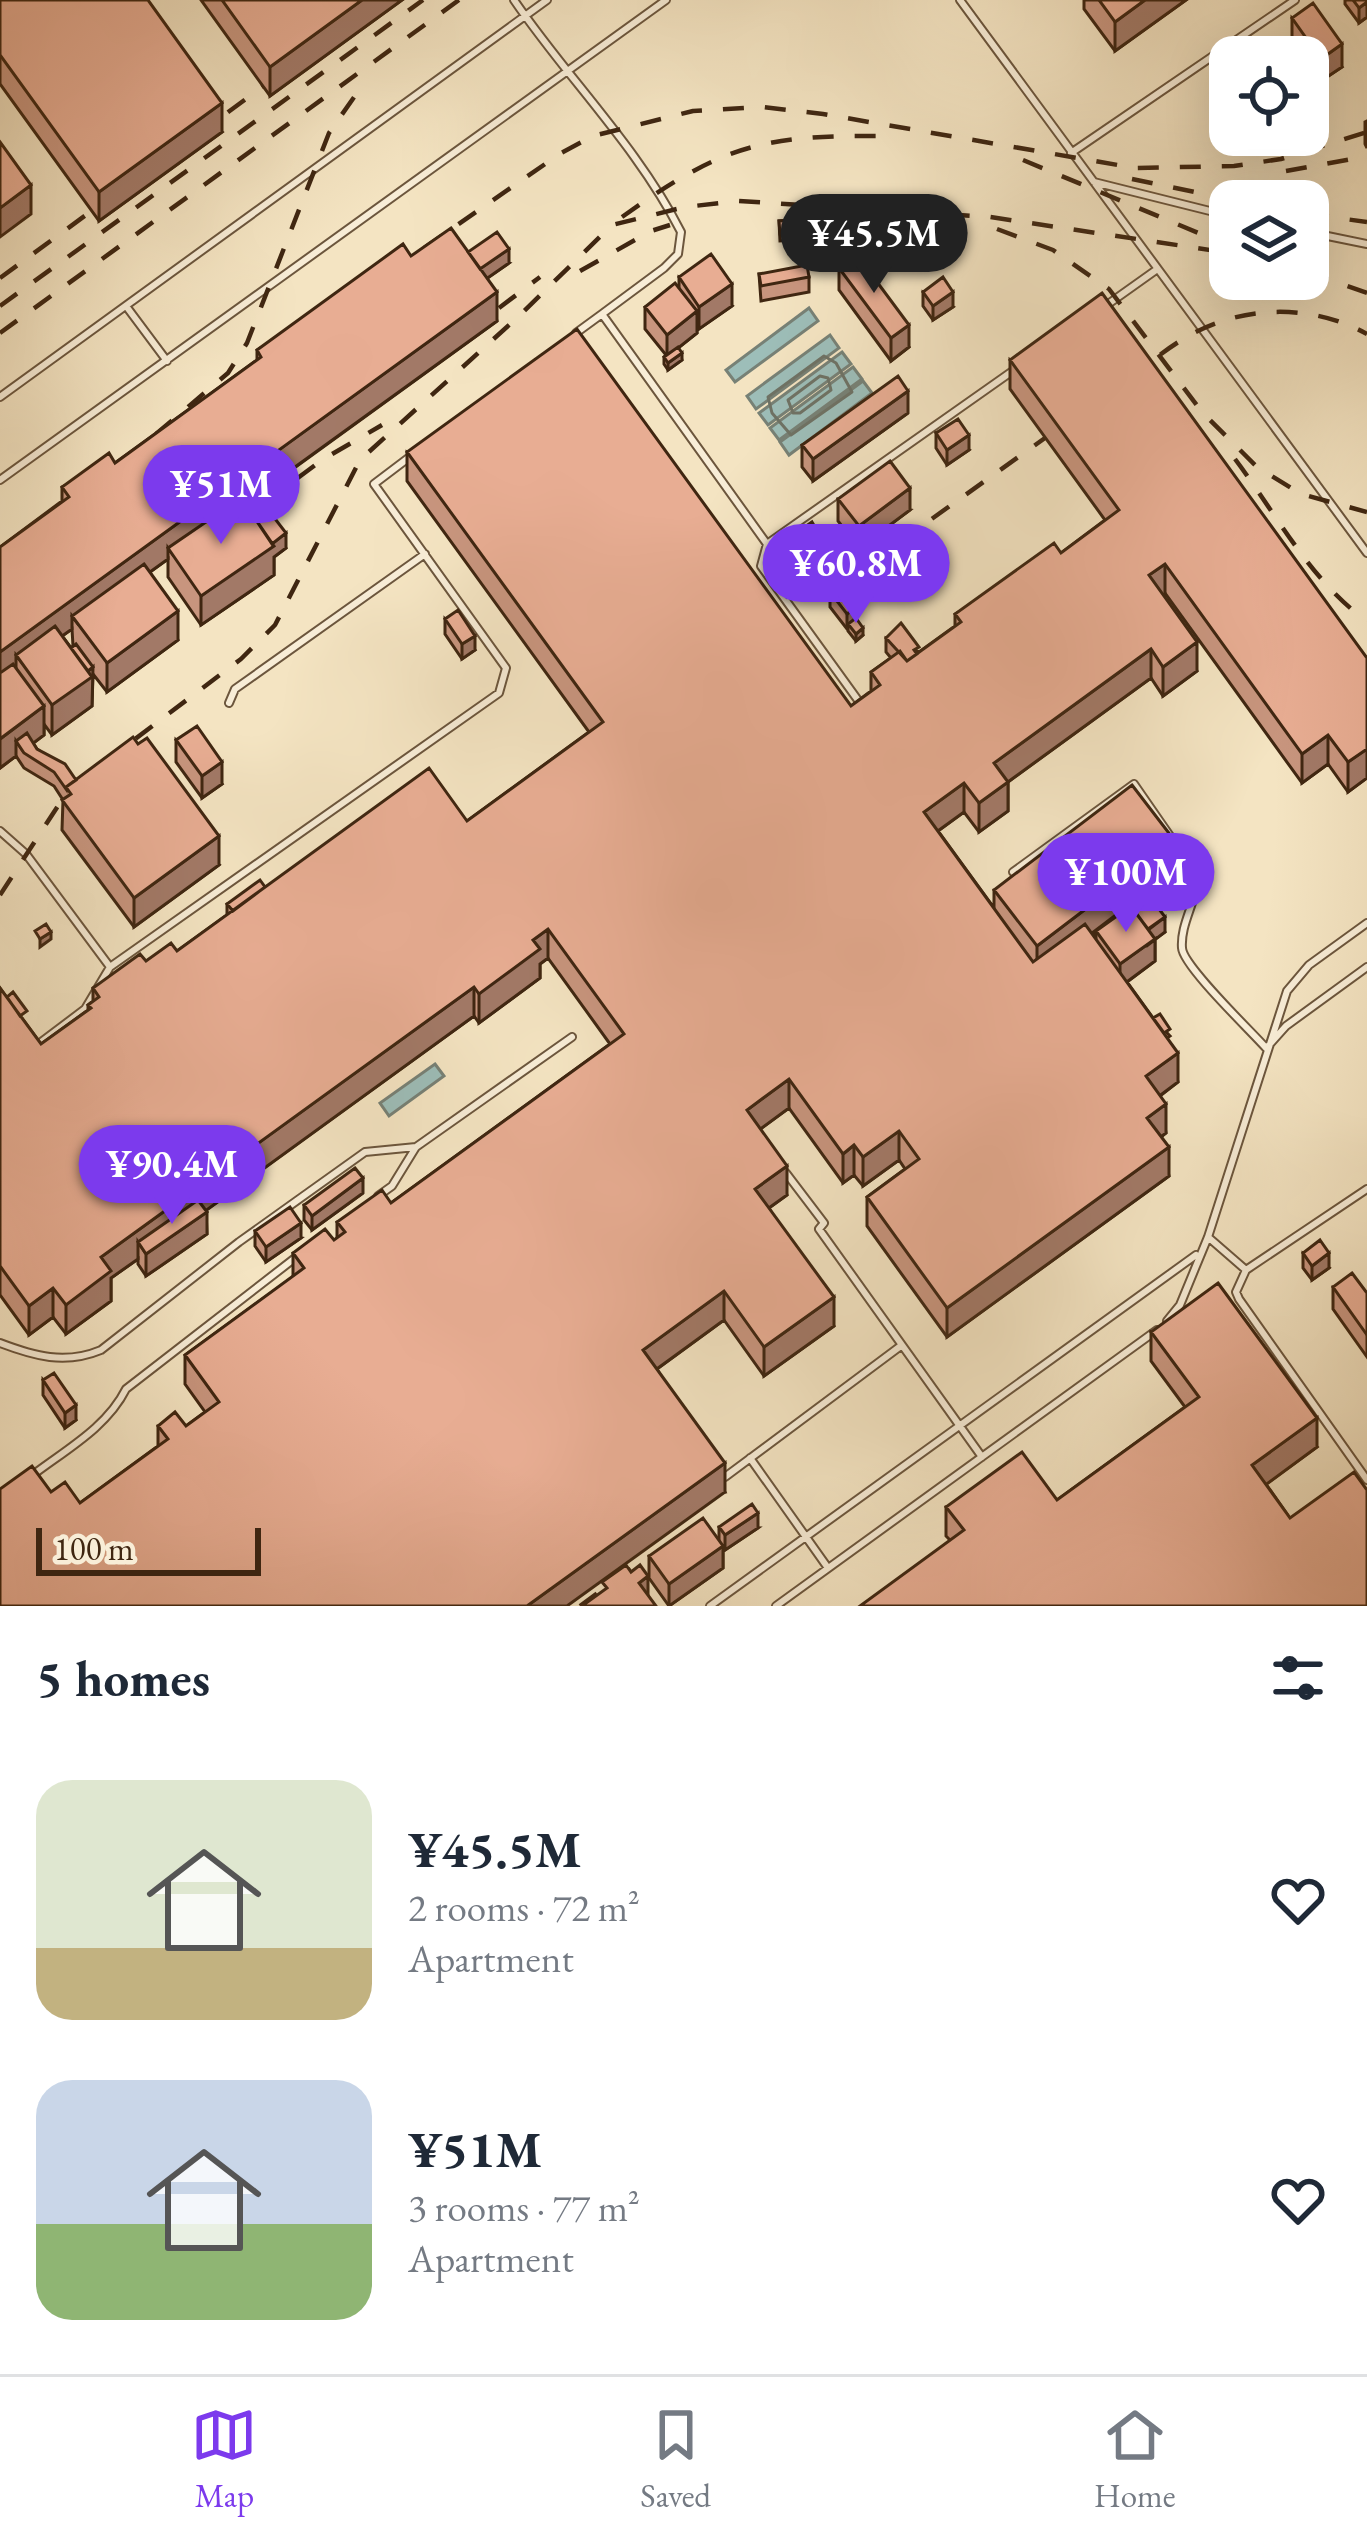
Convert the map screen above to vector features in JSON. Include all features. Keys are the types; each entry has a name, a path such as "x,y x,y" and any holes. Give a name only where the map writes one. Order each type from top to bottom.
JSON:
{"lane":[{"path":"514,0 631,151 681,232 678,254 664,268 564,342"},
{"path":"0,397 548,0"},
{"path":"0,480 666,0"},
{"path":"960,0 1367,553"},
{"path":"1071,153 1294,0"},
{"path":"1094,182 1209,211"},
{"path":"1329,236 1367,244"},
{"path":"1096,311 1156,270"},
{"path":"126,305 166,361"},
{"path":"602,314 767,544"},
{"path":"860,703 761,566 767,544 1019,366"},
{"path":"34,1048 85,1009 110,967 500,693 506,668 374,484 412,455"},
{"path":"230,704 235,689 425,554"},
{"path":"1013,872 1134,784 1196,874 1183,938 1185,960 1267,1048"},
{"path":"1,835 26,854 110,967"},
{"path":"776,1606 1165,1324 1180,1305 1208,1237 1287,991 1309,965 1367,923"},
{"path":"1267,1048 1286,1026 1367,967"},
{"path":"378,1196 392,1186 416,1147 572,1036"},
{"path":"0,1343 51,1359 100,1351 239,1242 365,1152 416,1147"},
{"path":"774,1158 824,1223 820,1229 982,1456"},
{"path":"1367,1189 1246,1270 1236,1292 1367,1480"},
{"path":"1208,1237 1246,1270"},
{"path":"19,1485 99,1425 118,1406 126,1389 307,1250"},
{"path":"710,1606 1199,1253"},
{"path":"724,1477 902,1345"},
{"path":"750,1458 827,1568"}],"water":[{"path":"809,308 818,321 735,382 726,370"},
{"path":"830,335 839,348 756,409 747,396"},
{"path":"842,352 851,364 768,425 759,413"},
{"path":"853,367 862,379 779,440 770,428"},
{"path":"863,381 872,393 789,455 780,442"},
{"path":"435,1064 444,1076 389,1116 380,1103"}],"building":[{"path":"0,0 148,0 222,103 99,192 0,55"},
{"path":"222,0 362,0 270,67"},
{"path":"1099,0 1145,0 1115,22"},
{"path":"1313,3 1342,44 1329,53 1329,36 1305,36 1292,18"},
{"path":"0,142 31,185 0,208"},
{"path":"792,220 793,233 780,234 779,221"},
{"path":"451,228 497,292 0,652 0,547 69,497 62,487 109,453 115,463 261,357 257,350 403,244 411,256"},
{"path":"497,232 509,249 480,269 468,252"},
{"path":"711,254 732,284 699,307 679,277"},
{"path":"857,255 909,325 891,338 839,268"},
{"path":"807,265 809,277 761,286 759,274"},
{"path":"943,277 953,292 933,306 923,292"},
{"path":"675,283 697,311 667,335 645,307"},
{"path":"1102,293 1367,658 1367,749 1348,762 1328,735 1302,754 1165,564 1149,575 1197,642 1163,667 1151,649 994,763 1008,782 979,803 964,783 924,812 1033,962 1085,924 1178,1053 1146,1076 1166,1104 1147,1118 1169,1147 947,1308 867,1197 919,1159 899,1131 863,1157 854,1145 843,1154 789,1079 747,1110 787,1166 755,1189 834,1297 764,1347 724,1291 643,1350 725,1463 527,1606 0,1606 0,1489 32,1466 51,1492 65,1482 80,1503 168,1439 158,1426 175,1412 186,1426 219,1402 185,1355 304,1268 293,1253 325,1229 334,1240 345,1232 337,1222 382,1190 391,1203 624,1034 548,929 533,940 540,949 479,994 474,987 101,1257 111,1271 66,1305 53,1288 29,1306 0,1266 0,988 41,1044 91,1008 88,1005 99,997 93,988 140,954 146,961 171,943 177,951 429,768 467,821 603,722 407,452 577,329 851,706 880,685 871,672 900,651 907,661 961,622 955,614 1054,543 1061,553 1119,510 1010,360"},
{"path":"678,347 682,353 668,363 664,357"},
{"path":"898,376 908,391 813,459 802,445"},
{"path":"958,419 969,435 947,450 936,433"},
{"path":"890,461 910,488 859,526 838,499"},
{"path":"256,494 286,533 272,544 244,502"},
{"path":"241,498 274,546 201,596 168,548"},
{"path":"812,522 818,532 799,545 792,536"},
{"path":"144,564 178,611 107,663 72,616"},
{"path":"838,586 855,608 847,614 830,592"},
{"path":"458,610 475,636 462,644 445,619"},
{"path":"856,618 863,628 856,634 848,624"},
{"path":"901,623 919,647 907,661 886,638"},
{"path":"55,626 92,677 52,705 16,655"},
{"path":"76,644 93,667 88,671 71,648"},
{"path":"13,664 44,706 0,739 0,673"},
{"path":"197,726 222,762 202,776 176,740"},
{"path":"27,733 37,749 65,764 76,780 66,789 54,772 24,753 16,741"},
{"path":"133,737 138,744 147,738 219,836 134,898 62,800 71,794 66,787"},
{"path":"1132,785 1175,841 1037,946 994,890"},
{"path":"260,880 265,887 233,911 227,904"},
{"path":"1142,886 1165,917 1148,929 1125,899"},
{"path":"1131,906 1155,939 1120,964 1096,931"},
{"path":"46,924 51,932 40,939 35,931"},
{"path":"13,992 27,1011 20,1016 7,997"},
{"path":"1160,1014 1170,1029 1164,1033 1153,1018"},
{"path":"355,1168 363,1178 312,1216 304,1205"},
{"path":"198,1200 207,1212 146,1254 138,1242"},
{"path":"290,1207 301,1223 266,1247 255,1231"},
{"path":"1320,1240 1329,1253 1312,1266 1303,1253"},
{"path":"1352,1273 1367,1293 1367,1335 1333,1287"},
{"path":"1218,1283 1317,1418 1252,1465 1290,1518 1354,1472 1367,1490 1367,1606 860,1606 964,1530 946,1507 1022,1452 1057,1500 1199,1397 1151,1332"},
{"path":"54,1373 76,1405 65,1413 43,1380"},
{"path":"752,1504 758,1513 725,1535 719,1527"},
{"path":"703,1518 723,1546 669,1584 649,1556"},
{"path":"626,1565 631,1572 640,1565 648,1576 639,1583 656,1606 582,1606 607,1588 602,1582"}],"railway":[{"path":"0,306 423,0"},
{"path":"0,333 459,0"},
{"path":"194,137 291,66"},
{"path":"156,434 228,373 247,343 329,133 366,80"},
{"path":"424,248 593,136 693,111 763,107 823,114 1135,168 1234,166 1281,159 1367,132"},
{"path":"622,217 686,175 741,150 801,139 878,136"},
{"path":"1286,171 1363,157"},
{"path":"1023,160 1209,237"},
{"path":"1132,179 1209,195"},
{"path":"0,278 116,193"},
{"path":"0,895 69,789 241,659 275,625 360,460 612,225 685,207 739,201 990,217 1209,250"},
{"path":"1329,217 1367,222"},
{"path":"580,271 670,225"},
{"path":"997,229 1053,250 1109,289 1202,412 1257,467 1301,494 1367,512"},
{"path":"499,308 540,277"},
{"path":"1329,279 1367,293"},
{"path":"1127,380 1202,329 1248,315 1297,313 1367,334"},
{"path":"751,622 823,570 905,538 1073,418"},
{"path":"264,503 322,460 382,425"},
{"path":"1235,459 1311,567 1367,621"},
{"path":"580,1606 647,1557"}]}
